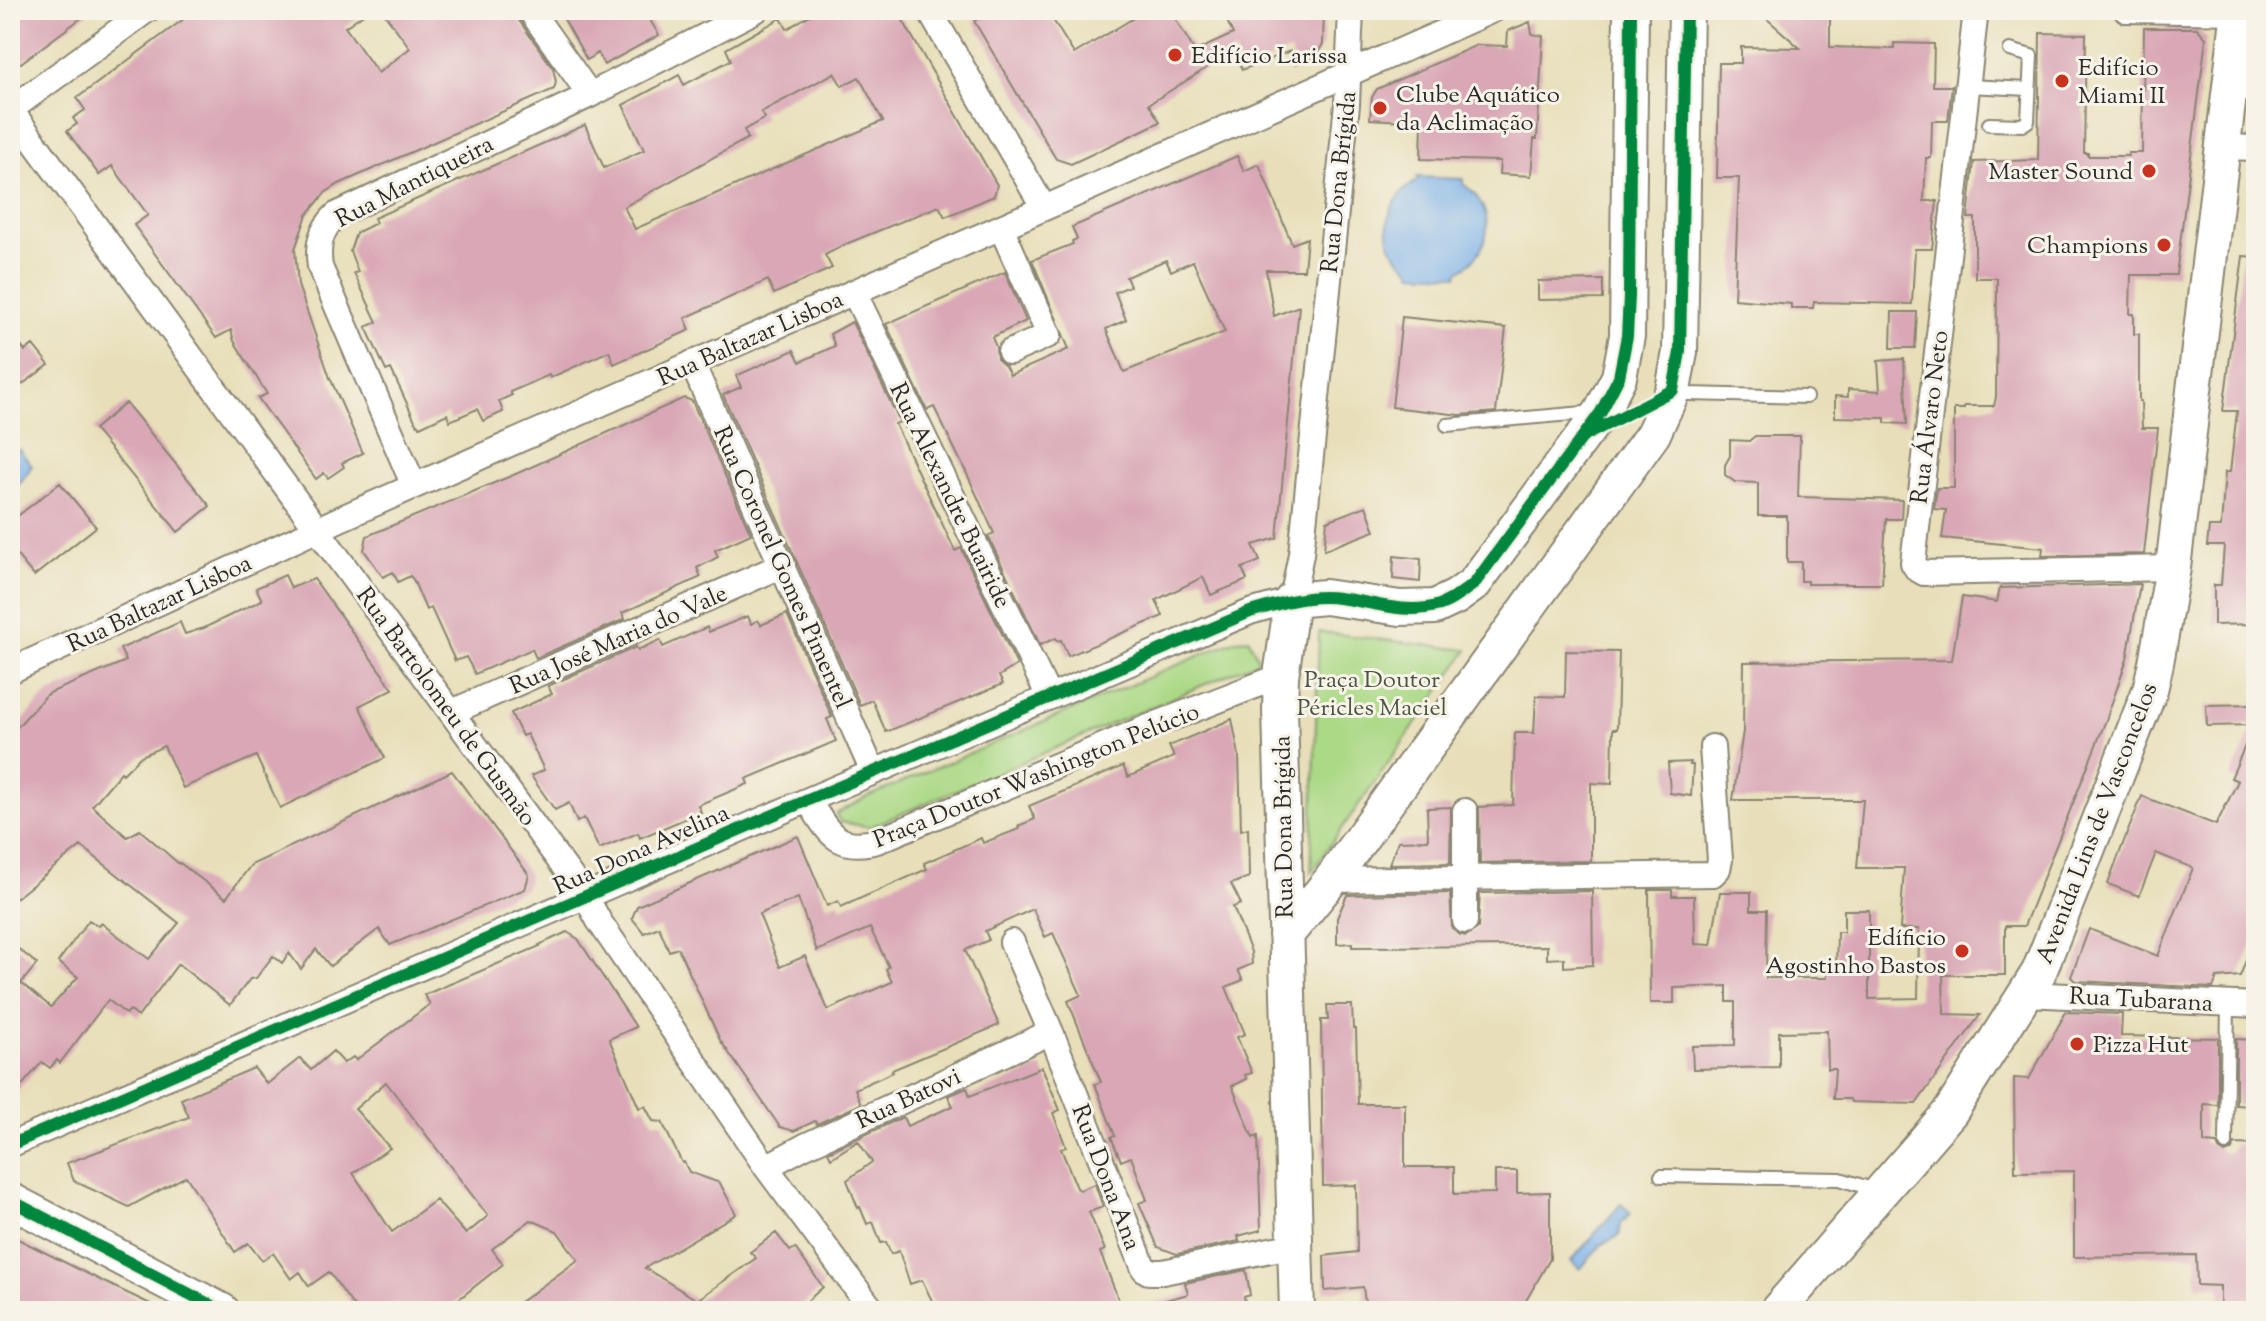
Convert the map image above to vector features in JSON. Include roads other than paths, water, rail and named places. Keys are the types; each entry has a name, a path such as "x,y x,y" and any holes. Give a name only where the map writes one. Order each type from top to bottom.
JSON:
{"street":[{"path":"10,110 147,10"},
{"path":"530,10 590,95"},
{"name":"Rua Mantiqueira","path":"414,486 320,267 318,248 324,227 336,215 590,95 756,10"},
{"path":"929,10 1044,208"},
{"name":"Rua Dona Brígida","path":"1297,1311 1281,676 1301,554 1349,73 1351,10"},
{"name":"Rua Baltazar Lisboa","path":"10,671 414,486 1493,10"},
{"path":"1292,600 1325,597 1400,608 1435,607 1456,597 1474,584 1601,412 1619,377 1627,336 1631,10"},
{"path":"1286,935 1331,880 1653,434 1673,390 1680,352 1686,10"},
{"name":"Rua Álvaro Neto","path":"1976,10 1913,563 1924,573 2173,568"},
{"path":"2126,10 2239,11"},
{"name":"Avenida Lins de Vasconcelos","path":"1777,1311 1951,1111 2026,994 2039,972 2150,690 2173,568 2240,148 2239,11"},
{"name":"Rua Bartolomeu de Gusmão","path":"10,110 586,897 607,934 766,1167 873,1311"},
{"path":"1001,227 1049,335 1010,352"},
{"name":"Rua Alexandre Buairide","path":"854,292 1049,697"},
{"name":"Rua Coronel Gomes Pimentel","path":"692,363 873,772"},
{"name":"Rua José Maria do Vale","path":"452,712 783,565"},
{"name":"Rua Dona Avelina","path":"10,1145 1049,697 1250,612 1292,600"},
{"name":"Praça Doutor Washington Pelúcio","path":"808,800 826,827 847,845 860,846 1281,676"},
{"path":"1331,880 1713,874 1720,860 1712,747"},
{"path":"1465,811 1465,921"},
{"name":"Rua Dona Ana","path":"1012,942 1051,1032 1144,1269 1163,1272 1295,1245"},
{"name":"Rua Tubarana","path":"2026,994 2255,1003"},
{"name":"Rua Batovi","path":"766,1167 1051,1032"},
{"path":"10,1200 222,1311"}],"lane":[{"path":"1989,124 2022,125 2028,121 2031,56 2010,50"},
{"path":"1968,86 2029,89"},
{"path":"1673,390 1689,394 1806,397"},
{"path":"1447,425 1601,412"},
{"path":"2226,1144 2228,1003"},
{"path":"1661,1176 1840,1179 1881,1191"}],"water":[{"path":"1417,177 1463,179 1463,184 1482,204 1486,216 1485,241 1458,275 1412,273 1412,269 1400,260 1393,249 1388,224 1391,212 1396,200 1417,181"},
{"path":"19,449 32,466 10,492 10,455"},
{"path":"1621,1204 1631,1213 1621,1224 1619,1236 1602,1244 1580,1269 1571,1261"}],"place":[{"name":"Edifício Larissa","path":"1175,55"},
{"name":"Edifício Miami II","path":"2062,81"},
{"name":"Clube Aquático da Aclimação","path":"1380,108"},
{"name":"Master Sound","path":"2149,171"},
{"name":"Champions","path":"2164,245"},
{"name":"Edíficio Agostinho Bastos","path":"1962,951"},
{"name":"Pizza Hut","path":"2077,1044"}],"park label":[{"name":"Praça Doutor Péricles Maciel","path":"1372,693"}]}
